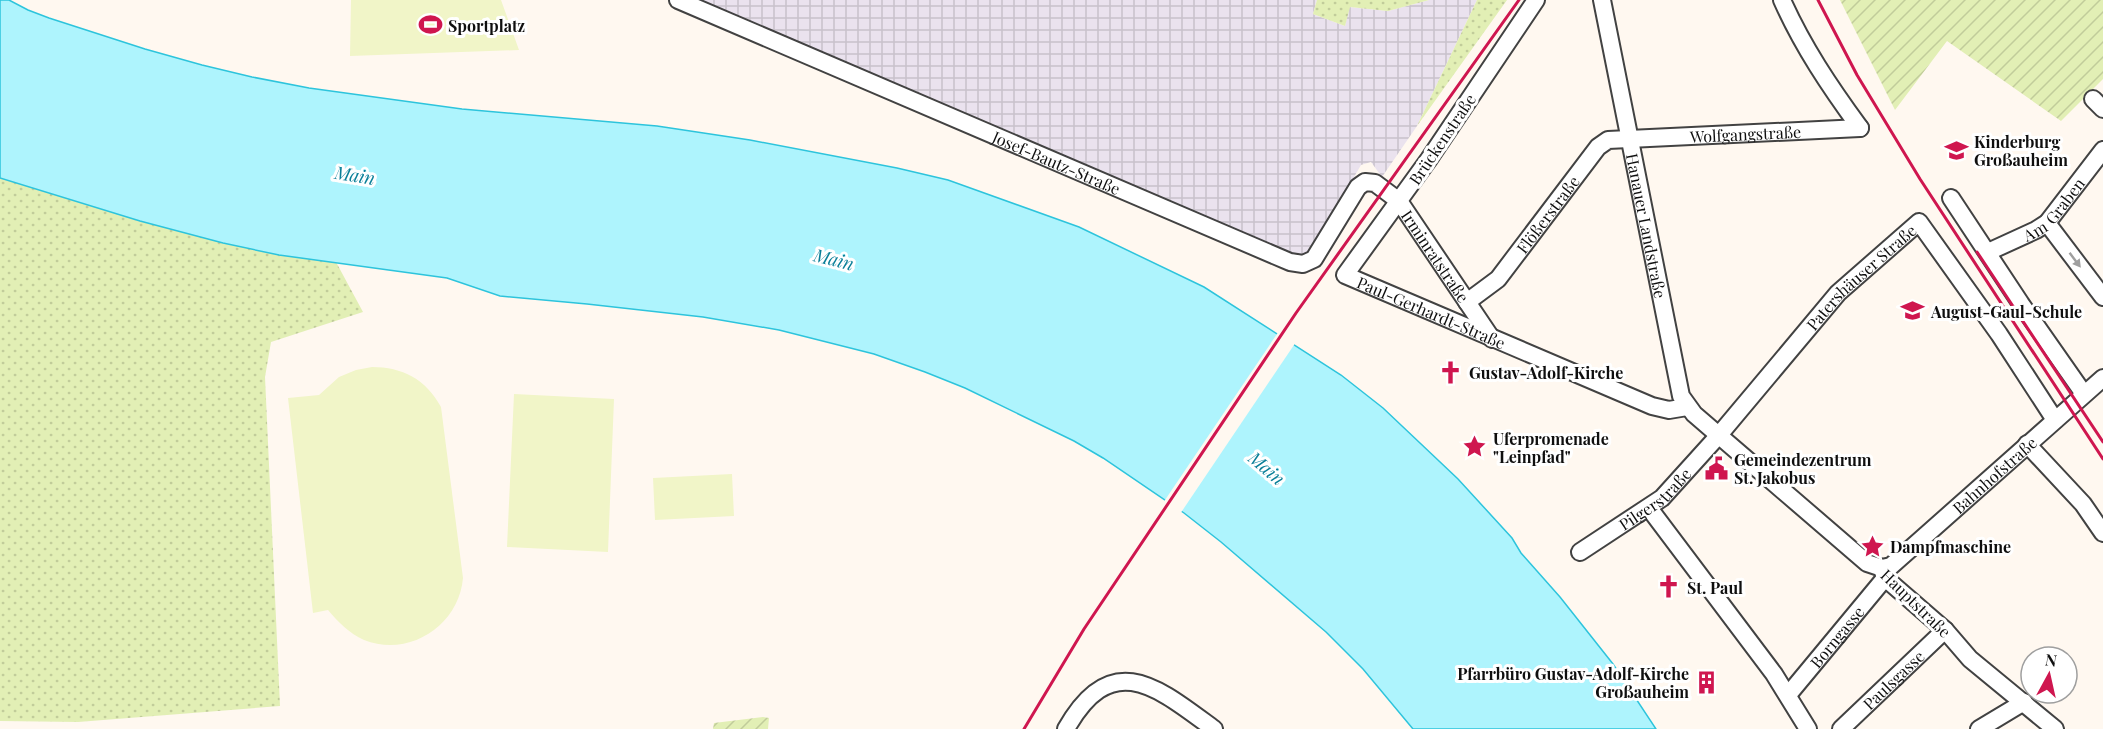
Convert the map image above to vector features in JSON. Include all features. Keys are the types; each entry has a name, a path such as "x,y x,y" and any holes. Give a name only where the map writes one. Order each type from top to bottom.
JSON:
{"street":[{"name":"Josef-Bautz-Straße","path":"678,0 1290,262 1303,264 1314,259 1360,184 1375,183 1399,201"},
{"name":"Brückenstraße","path":"1345,275 1399,201 1536,0"},
{"name":"Hanauer Landstraße","path":"1602,0 1679,392 1687,407 1719,435"},
{"name":"Wolfgangstraße","path":"1630,138 1860,128 1815,66 1782,0"},
{"name":"Flößerstraße","path":"1467,302 1497,279 1598,147 1613,138 1630,138"},
{"name":"Am Graben","path":"1988,252 2047,223 2103,150"},
{"path":"1951,198 2084,394"},
{"name":"Irminratstraße","path":"1399,201 1492,339"},
{"name":"Patershäuser Straße","path":"1719,435 1838,293 1919,222 2000,334 2055,420"},
{"path":"2047,223 2103,297"},
{"name":"Paul-Gerhardt-Straße","path":"1345,275 1652,406 1669,410 1687,407"},
{"name":"Bahnhofstraße","path":"1884,573 2103,378"},
{"name":"Pilgerstraße","path":"1580,552 1649,508 1668,492 1719,435"},
{"name":"Hauptstraße","path":"1719,435 1867,563 1884,573 1945,630 1970,659 2019,698"},
{"path":"2027,444 2083,504 2103,533"},
{"path":"1649,508 1753,646 1788,695 1808,729"},
{"name":"Borngasse","path":"1788,695 1884,573"},
{"name":"Paulsgasse","path":"1841,729 1945,630"},
{"path":"1066,729 1090,694 1105,687 1127,682 1154,688 1214,729"},
{"path":"1979,729 2019,705"},
{"name":"Hauptstraße","path":"2027,705 2055,729"}],"shaded area":[{"path":"678,0 1317,0 1313,14 1345,26 1349,7 1388,11 1429,0 1477,0 1417,126 1382,177 1371,162 1361,165 1311,251 1290,262"}],"green space":[{"name":"Sportplatz","path":"351,0 501,0 519,50 350,56"},
{"path":"1317,0 1429,0 1388,11 1350,7 1345,26 1313,14"},
{"path":"1477,0 1507,0 1417,126"},
{"path":"1840,0 2103,0 2103,79 2061,121 1947,41 1895,110"},
{"path":"0,178 140,221 279,255 336,262 363,312 271,342 265,377 280,706 78,722 0,721"},
{"path":"372,367 393,369 412,376 428,389 441,407 463,578 452,610 442,623 414,641 398,645 364,640 344,627 328,610 313,613 288,398 319,395 339,377"},
{"path":"514,394 614,399 608,552 507,547"},
{"path":"732,474 734,516 655,520 653,478"},
{"path":"769,718 768,729 713,729 714,723"}],"water":[{"name":"Main","path":"0,0 9,0 49,18 145,49 252,77 309,88 462,109 657,126 750,140 948,180 1079,227 1204,287 1341,375 1383,408 1458,479 1512,538 1521,553 1560,597 1613,664 1656,729 1413,729 1363,669 1326,632 1184,513 1074,441 965,388 874,354 779,330 703,317 500,296 447,278 279,255 140,221 0,178"}],"pier":[{"path":"1279,331 1296,342 1180,514 1163,503"}],"railway":[{"path":"1024,729 1084,629 1296,313 1519,0"},
{"path":"1818,0 1857,75 1920,179 2103,459"},
{"path":"1977,252 2103,442"}],"place":[{"name":"Sportplatz","path":"430,25"},
{"name":"Kinderburg Großauheim","path":"1956,150"},
{"name":"August-Gaul-Schule","path":"1913,311"},
{"name":"Gustav-Adolf-Kirche","path":"1451,372"},
{"name":"Uferpromenade \"Leinpfad\"","path":"1475,447"},
{"name":"Gemeindezentrum St. Jakobus","path":"1716,468"},
{"name":"Dampfmaschine","path":"1872,546"},
{"name":"St. Paul","path":"1669,587"},
{"name":"Pfarrbüro Gustav-Adolf-Kirche Großauheim","path":"1707,682"}]}
